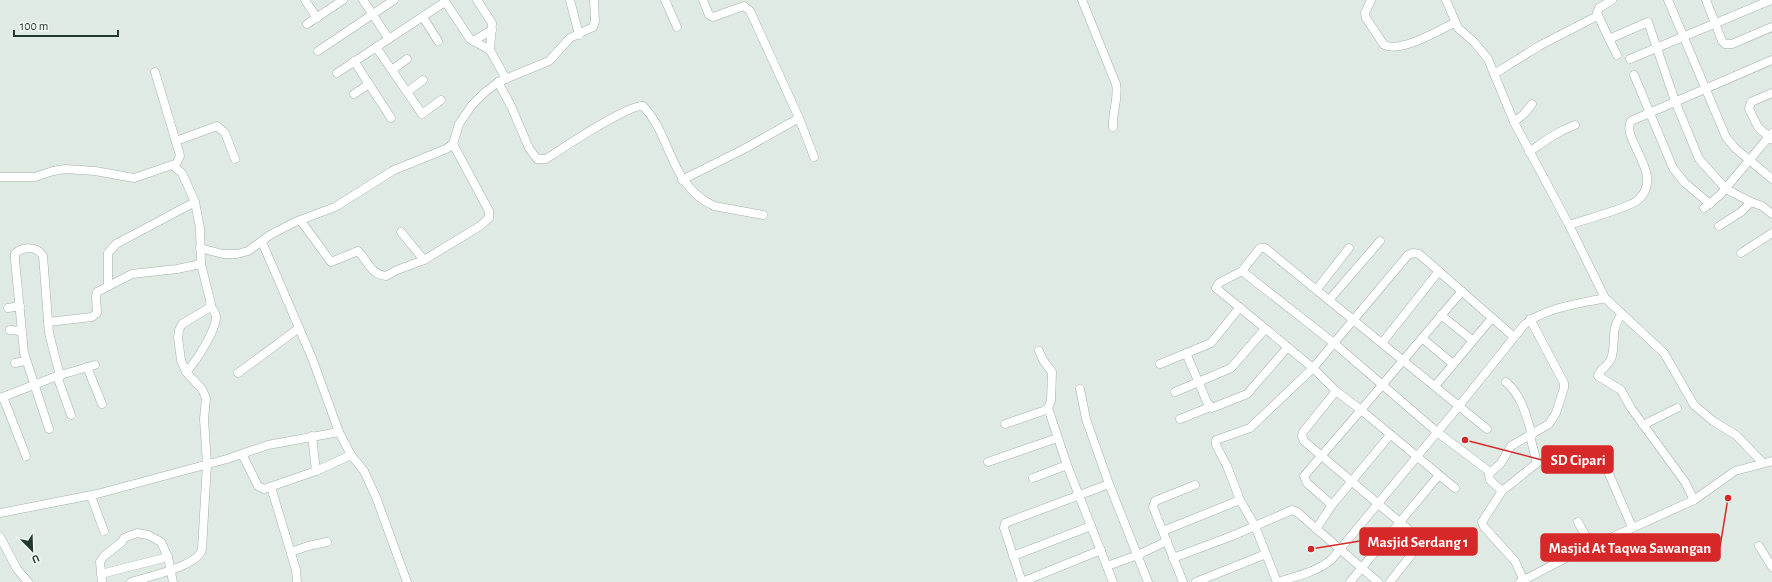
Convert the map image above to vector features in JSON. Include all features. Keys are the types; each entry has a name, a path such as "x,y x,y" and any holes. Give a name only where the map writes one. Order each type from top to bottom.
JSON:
{"street":[{"path":"305,0 317,18"},
{"path":"307,24 343,0"},
{"path":"362,0 389,39"},
{"path":"318,50 394,0"},
{"path":"478,0 492,23 490,50"},
{"path":"570,0 578,35"},
{"path":"200,248 223,254 237,254 248,251 283,228 335,207 394,170 446,149 453,144 457,129 463,118 483,94 498,82 549,61 570,38 593,27 595,24 594,0"},
{"path":"665,0 676,27"},
{"path":"703,0 709,15 713,17 744,6 750,11 799,118 814,157"},
{"path":"1082,0 1116,84 1118,94 1112,116 1113,127"},
{"path":"1371,0 1365,13 1366,18 1379,39 1384,45 1389,47 1399,46 1423,38 1454,23"},
{"path":"1446,0 1454,23 1484,52 1514,122 1606,298 1656,343 1664,353 1694,405 1713,421 1736,435 1762,462"},
{"path":"1612,0 1599,8 1597,16 1617,55"},
{"path":"1668,0 1726,137 1735,148 1772,180"},
{"path":"1706,0 1722,41 1728,45 1772,27"},
{"path":"1630,59 1684,35 1771,0"},
{"path":"337,73 445,1 470,39 490,50 506,79"},
{"path":"1494,74 1539,46 1597,16"},
{"path":"423,17 438,41"},
{"path":"1609,39 1648,22 1658,47 1675,101 1699,159 1726,189 1762,206 1772,214"},
{"path":"473,41 492,30"},
{"path":"376,47 422,114 442,100"},
{"path":"392,70 407,59"},
{"path":"1569,225 1632,203 1642,195 1648,180 1646,170 1628,125 1634,118 1772,60"},
{"path":"354,62 391,118"},
{"path":"155,72 180,156 175,166"},
{"path":"1634,74 1676,173 1707,206 1726,189 1771,137 1756,123 1749,106 1751,102 1772,93"},
{"path":"407,92 424,80"},
{"path":"498,82 511,106 529,148 537,159 546,159 610,120 639,106 643,106 650,114 682,180 707,203 714,206 763,215"},
{"path":"354,94 369,84"},
{"path":"1514,122 1524,114 1532,104"},
{"path":"682,180 744,149 799,118"},
{"path":"1529,152 1542,145 1558,132 1575,125"},
{"path":"176,141 217,126 225,133 235,159"},
{"path":"301,221 331,262 358,251 376,274 386,276 397,270 424,260 485,223 490,214 453,144"},
{"path":"0,177 35,176 53,171 65,170 95,171 134,178 145,176 169,165 175,166 182,173 195,202 200,228 202,264 210,306 216,315 215,324 196,360 186,372"},
{"path":"108,286 108,253 116,244 195,202"},
{"path":"1719,226 1741,212 1751,202"},
{"path":"401,232 424,260"},
{"path":"1741,253 1772,232"},
{"path":"1330,299 1380,241"},
{"path":"262,242 299,328 339,432 351,455 360,463 376,496 407,582"},
{"path":"1455,488 1336,391 1313,368 1216,288 1219,282 1242,271 1263,247 1330,299 1487,429"},
{"path":"49,429 26,361 21,331 15,254 19,250 33,248 40,251 43,256 48,322 52,348 71,415"},
{"path":"1317,289 1349,248"},
{"path":"1514,337 1416,252 1408,256 1335,344 1313,368 1250,428 1215,441 1227,466 1240,500 1255,526 1278,582 1324,565 1341,549 1514,337 1530,320 1546,312 1606,298"},
{"path":"48,322 92,317 98,313 97,292 132,274 177,269 202,264"},
{"path":"1242,271 1335,344 1437,432 1490,472"},
{"path":"1382,343 1438,271"},
{"path":"1332,505 1307,483 1304,479 1304,474 1382,386 1402,360 1462,291"},
{"path":"8,308 20,306"},
{"path":"131,582 169,571 194,560 201,553 207,464 204,419 206,398 202,389 186,372 181,360 179,330 182,324 210,306"},
{"path":"1160,364 1211,342 1240,307"},
{"path":"1622,314 1616,321 1613,332 1612,358 1598,375 1621,390 1643,425 1685,482 1694,500"},
{"path":"1441,315 1472,340"},
{"path":"1435,386 1492,318"},
{"path":"1502,491 1490,480 1490,472 1501,462 1511,446 1549,424 1554,417 1564,388 1564,383 1530,320"},
{"path":"238,373 299,328"},
{"path":"1175,392 1231,368 1265,329"},
{"path":"10,330 21,331"},
{"path":"1422,338 1453,364"},
{"path":"1180,419 1210,407 1216,407 1247,394 1287,348"},
{"path":"1005,424 1048,408 1051,401 1052,372 1039,352"},
{"path":"1186,353 1210,407"},
{"path":"15,362 26,361"},
{"path":"26,456 1,398 59,376 91,366 102,404"},
{"path":"1506,382 1517,392 1531,435 1537,463 1502,491 1482,522 1484,527 1515,562 1521,581 1591,546 1694,500 1735,471 1762,462 1772,461"},
{"path":"1080,389 1086,419 1109,484 1148,582"},
{"path":"1336,391 1302,434 1304,441 1422,541 1390,582"},
{"path":"1048,408 1057,438 1112,582"},
{"path":"1643,425 1677,408"},
{"path":"0,513 90,496 242,454 268,445 339,432"},
{"path":"1316,528 1332,505 1390,435"},
{"path":"312,436 316,471"},
{"path":"988,462 1057,438"},
{"path":"242,454 260,488 264,489 316,471 351,455"},
{"path":"1033,478 1067,465"},
{"path":"1609,474 1632,527"},
{"path":"1350,582 1439,475"},
{"path":"1101,550 1022,582 1012,556 1004,528 1005,523 1109,484"},
{"path":"1183,582 1154,512 1153,503 1161,498 1195,485"},
{"path":"271,487 296,570 297,582"},
{"path":"90,496 104,531"},
{"path":"1163,531 1240,500"},
{"path":"1173,558 1292,510 1297,512 1378,582"},
{"path":"1578,522 1591,546"},
{"path":"1012,556 1091,526"},
{"path":"168,557 101,578 100,562 104,556 122,542 124,538 132,534 143,533 156,538 164,547 168,557 169,571 173,582"},
{"path":"0,538 17,569 28,582"},
{"path":"1107,566 1138,555 1167,541"},
{"path":"291,552 308,546 327,542"},
{"path":"1759,546 1772,567"},
{"path":"1196,582 1266,554"}],"place":[{"name":"SD Cipari","path":"1465,440"},
{"name":"Masjid At Taqwa Sawangan","path":"1728,498"},
{"name":"Masjid Serdang 1","path":"1311,549"}]}
